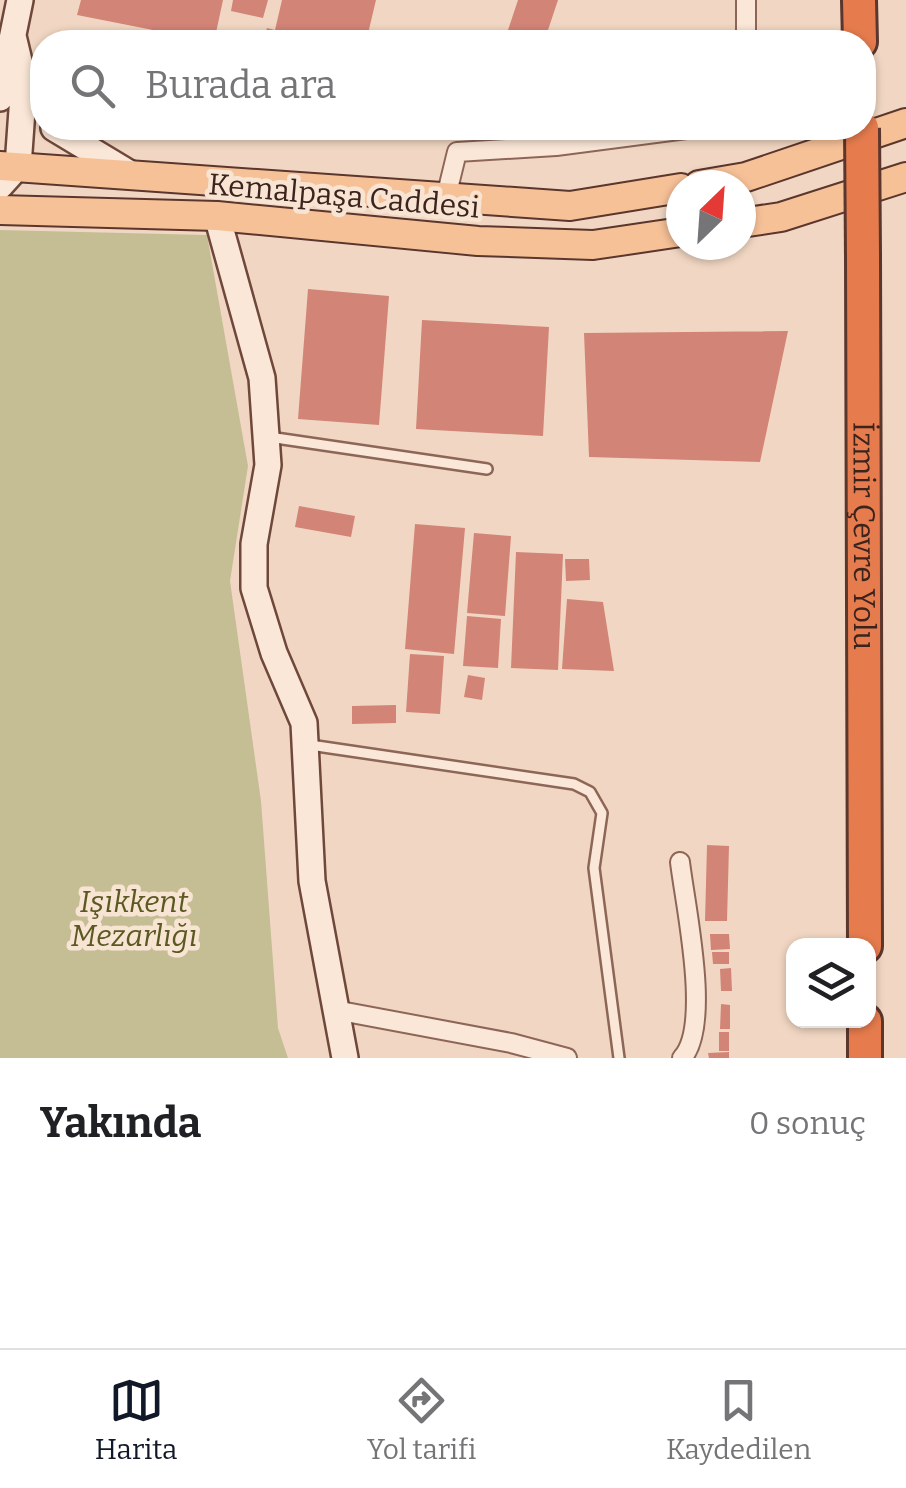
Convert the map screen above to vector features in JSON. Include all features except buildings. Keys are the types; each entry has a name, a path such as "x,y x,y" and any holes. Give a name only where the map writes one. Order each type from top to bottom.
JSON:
{"highway":[{"path":"859,0 860,30"},
{"name":"İzmir Çevre Yolu","path":"862,140 865,938"},
{"path":"865,1028 865,1058"}],"main road":[{"path":"0,98 20,0"},
{"path":"7,186 13,36"},
{"path":"12,78 30,101"},
{"path":"876,133 906,123"},
{"path":"74,140 132,175"},
{"path":"756,174 856,140"},
{"name":"Kemalpaşa Caddesi","path":"7,186 132,175 570,206 666,190"},
{"path":"756,221 780,217 906,178"},
{"name":"Kemalpaşa Caddesi","path":"7,186 217,216 497,242 593,244 666,234"},
{"path":"217,216 262,378 268,464 254,544 254,588 274,653 304,723 312,881 345,1058"}],"street":[{"path":"746,0 746,30"},
{"path":"446,197 457,152 602,140"},
{"path":"680,862 698,991 690,1050 682,1058"},
{"path":"334,1010 567,1058"}],"lane":[{"path":"266,436 487,469"},
{"path":"307,744 574,784 590,792 602,812 594,868 619,1058"}],"green space":[{"name":"Işıkkent Mezarlığı","path":"0,230 207,235 248,466 230,581 261,801 278,1028 288,1058 0,1058"}]}
